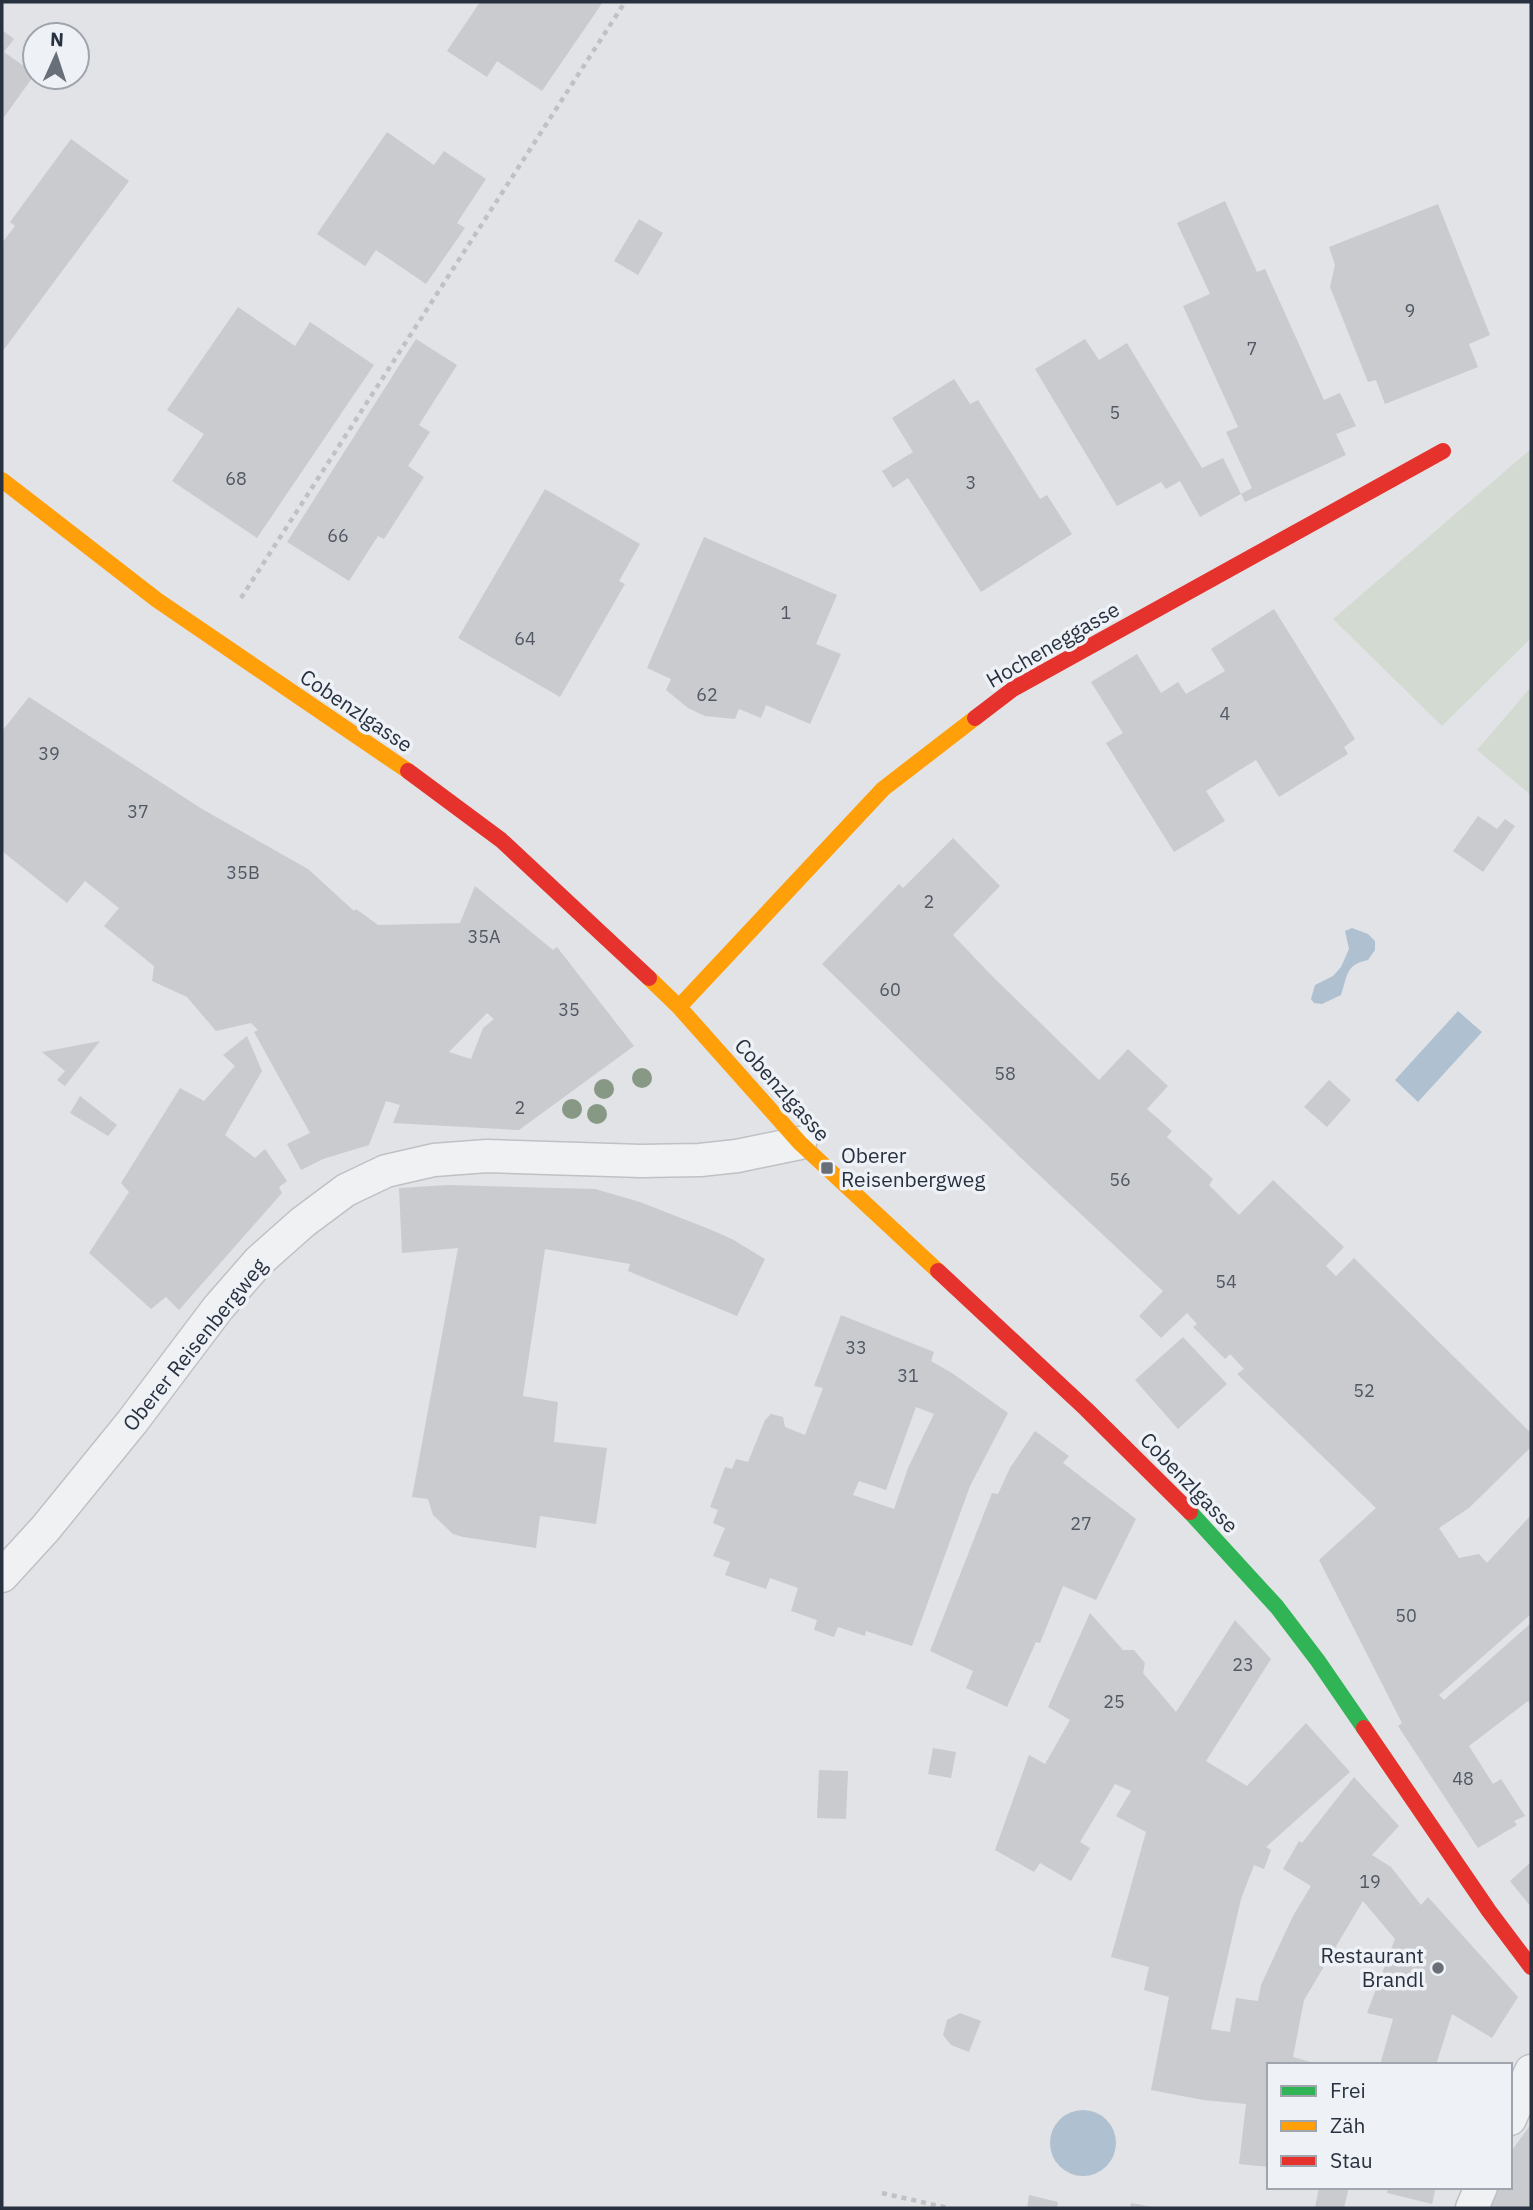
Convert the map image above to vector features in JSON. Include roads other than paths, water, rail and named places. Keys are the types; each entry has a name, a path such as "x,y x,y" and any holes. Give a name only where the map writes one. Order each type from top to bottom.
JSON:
{"street":[{"name":"Hocheneggasse","path":"678,1007 883,789 1013,689 1443,451"},
{"name":"Cobenzlgasse","path":"2,480 157,600 444,796 554,886 678,1007 800,1143 1164,1486 1277,1607 1318,1661 1489,1912 1531,1967"}],"lane":[{"name":"Oberer Reisenbergweg","path":"2,1576 45,1529 132,1422 218,1308 259,1261 303,1222 346,1190 386,1171 434,1160 486,1156 641,1161 700,1160 737,1156 800,1143"},
{"path":"1512,2114 1531,2071"},
{"path":"1472,2208 1480,2189"}],"water":[{"path":"1352,928 1368,934 1375,941 1375,950 1368,960 1351,968 1341,995 1322,1004 1314,1003 1311,999 1315,985 1333,976 1341,967 1349,949 1345,931"},
{"path":"1458,1011 1482,1032 1418,1102 1395,1080"},
{"path":"1083,2110 1096,2113 1106,2120 1113,2130 1116,2143 1113,2156 1106,2166 1096,2173 1083,2176 1070,2173 1060,2166 1053,2156 1050,2143 1053,2130 1060,2120 1070,2113"}],"place":[{"name":"Oberer Reisenbergweg","path":"827,1168"},
{"name":"Restaurant Brandl","path":"1438,1968"}]}
